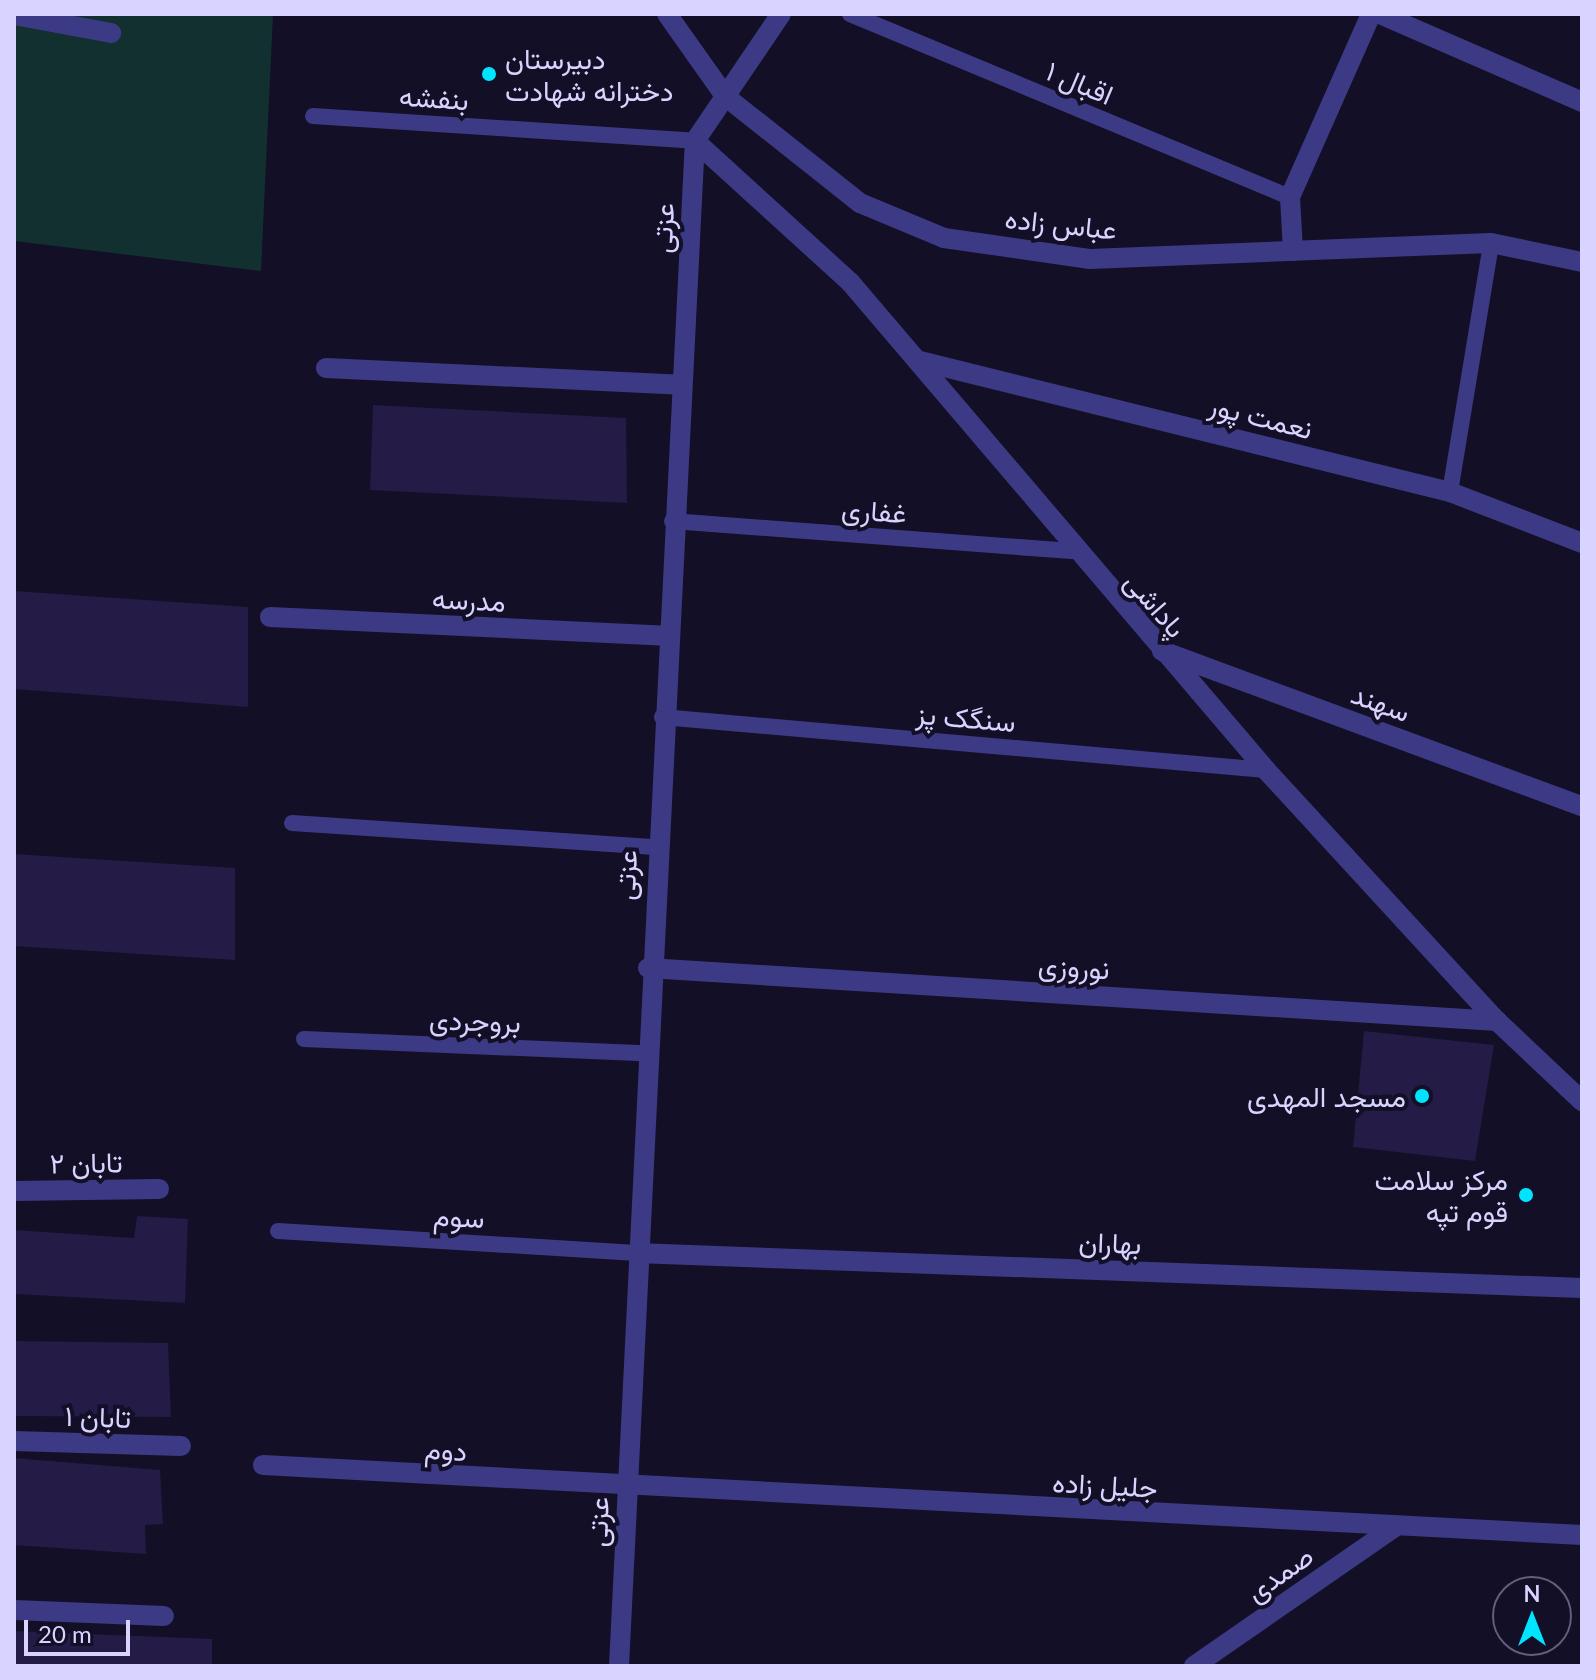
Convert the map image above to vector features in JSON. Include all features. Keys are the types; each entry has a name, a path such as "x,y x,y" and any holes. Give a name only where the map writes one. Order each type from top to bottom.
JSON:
{"street":[{"name":"عباس زاده","path":"667,14 725,96 860,203 944,238 1090,259 1491,243 1582,262"},
{"path":"695,141 781,14"},
{"path":"1293,251 1290,197 1371,14"},
{"path":"1380,14 1582,102"},
{"path":"14,15 111,33"},
{"name":"پاداشی","path":"695,141 850,282 920,361 1072,551 1266,770 1497,1021 1582,1101"},
{"name":"عزتی","path":"619,1666 648,968 695,141"},
{"name":"نعمت پور","path":"920,361 1450,492 1582,543"},
{"path":"326,368 681,385"},
{"name":"مدرسه","path":"270,617 666,636"},
{"name":"سهند","path":"1160,650 1582,806"},
{"name":"نوروزی","path":"648,968 1497,1021"},
{"name":"تابان ۲","path":"14,1191 159,1189"},
{"name":"بهاران","path":"636,1253 1582,1288"},
{"name":"تابان ۱","path":"14,1441 181,1446"},
{"name":"دوم","path":"263,1465 626,1488"},
{"name":"جلیل زاده","path":"626,1488 1582,1535"},
{"name":"صمدی","path":"1194,1666 1396,1526"},
{"path":"14,1610 164,1616"}],"lane":[{"name":"اقبال ۱","path":"850,14 1290,197"},
{"name":"بنفشه","path":"313,116 695,141"},
{"path":"1450,492 1491,243"},
{"name":"غفاری","path":"672,521 1072,551"},
{"name":"سنگک پز","path":"662,717 1266,770"},
{"path":"292,823 655,847"},
{"name":"بروجردی","path":"304,1039 644,1053"},
{"name":"سوم","path":"278,1231 636,1253"}],"green space":[{"path":"14,14 273,14 261,271 14,241"}],"building":[{"path":"373,405 626,418 627,503 370,490"},
{"path":"14,591 248,607 248,707 14,689"},
{"path":"14,854 235,868 235,960 14,946"},
{"name":"مسجد المهدی","path":"1364,1031 1494,1045 1475,1161 1353,1147"},
{"path":"137,1216 188,1219 185,1303 14,1294 14,1230 134,1238"},
{"path":"14,1341 168,1343 171,1417 14,1416"},
{"path":"14,1458 160,1470 163,1524 145,1525 146,1554 14,1545"},
{"path":"14,1631 212,1639 212,1666 14,1666"}],"place":[{"name":"دبیرستان دخترانه شهادت","path":"489,74"},
{"name":"مسجد المهدی","path":"1422,1096"},
{"name":"مرکز سلامت قوم تپه","path":"1526,1195"}]}
